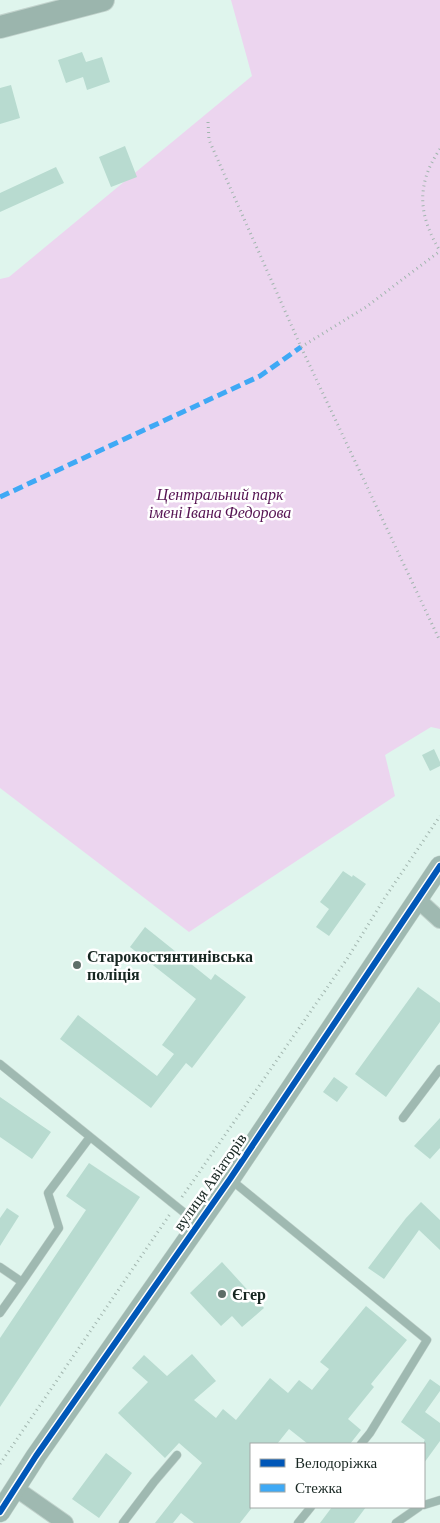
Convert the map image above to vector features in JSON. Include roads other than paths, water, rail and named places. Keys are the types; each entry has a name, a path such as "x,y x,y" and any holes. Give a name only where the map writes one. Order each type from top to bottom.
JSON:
{"main road":[{"path":"0,27 103,0"}],"street":[{"name":"вулиця Авіаторів","path":"0,1512 230,1179 440,866"},
{"path":"418,900 440,920"},
{"path":"15,1488 65,1523"}],"lane":[{"path":"0,1064 198,1224"},
{"path":"403,1118 440,1069"},
{"path":"0,1313 60,1228 48,1193 90,1137"},
{"path":"230,1179 427,1340 370,1433 362,1443"},
{"path":"0,1267 22,1282"},
{"path":"124,1523 154,1482 177,1455"},
{"path":"425,1505 440,1500"},
{"path":"298,1523 310,1508"},
{"path":"396,1523 418,1508"}],"place":[{"name":"Старокостянтинівська поліція","path":"77,965"},
{"name":"Єгер","path":"222,1294"}],"park label":[{"name":"Центральний парк імені Івана Федорова","path":"220,503"}]}
